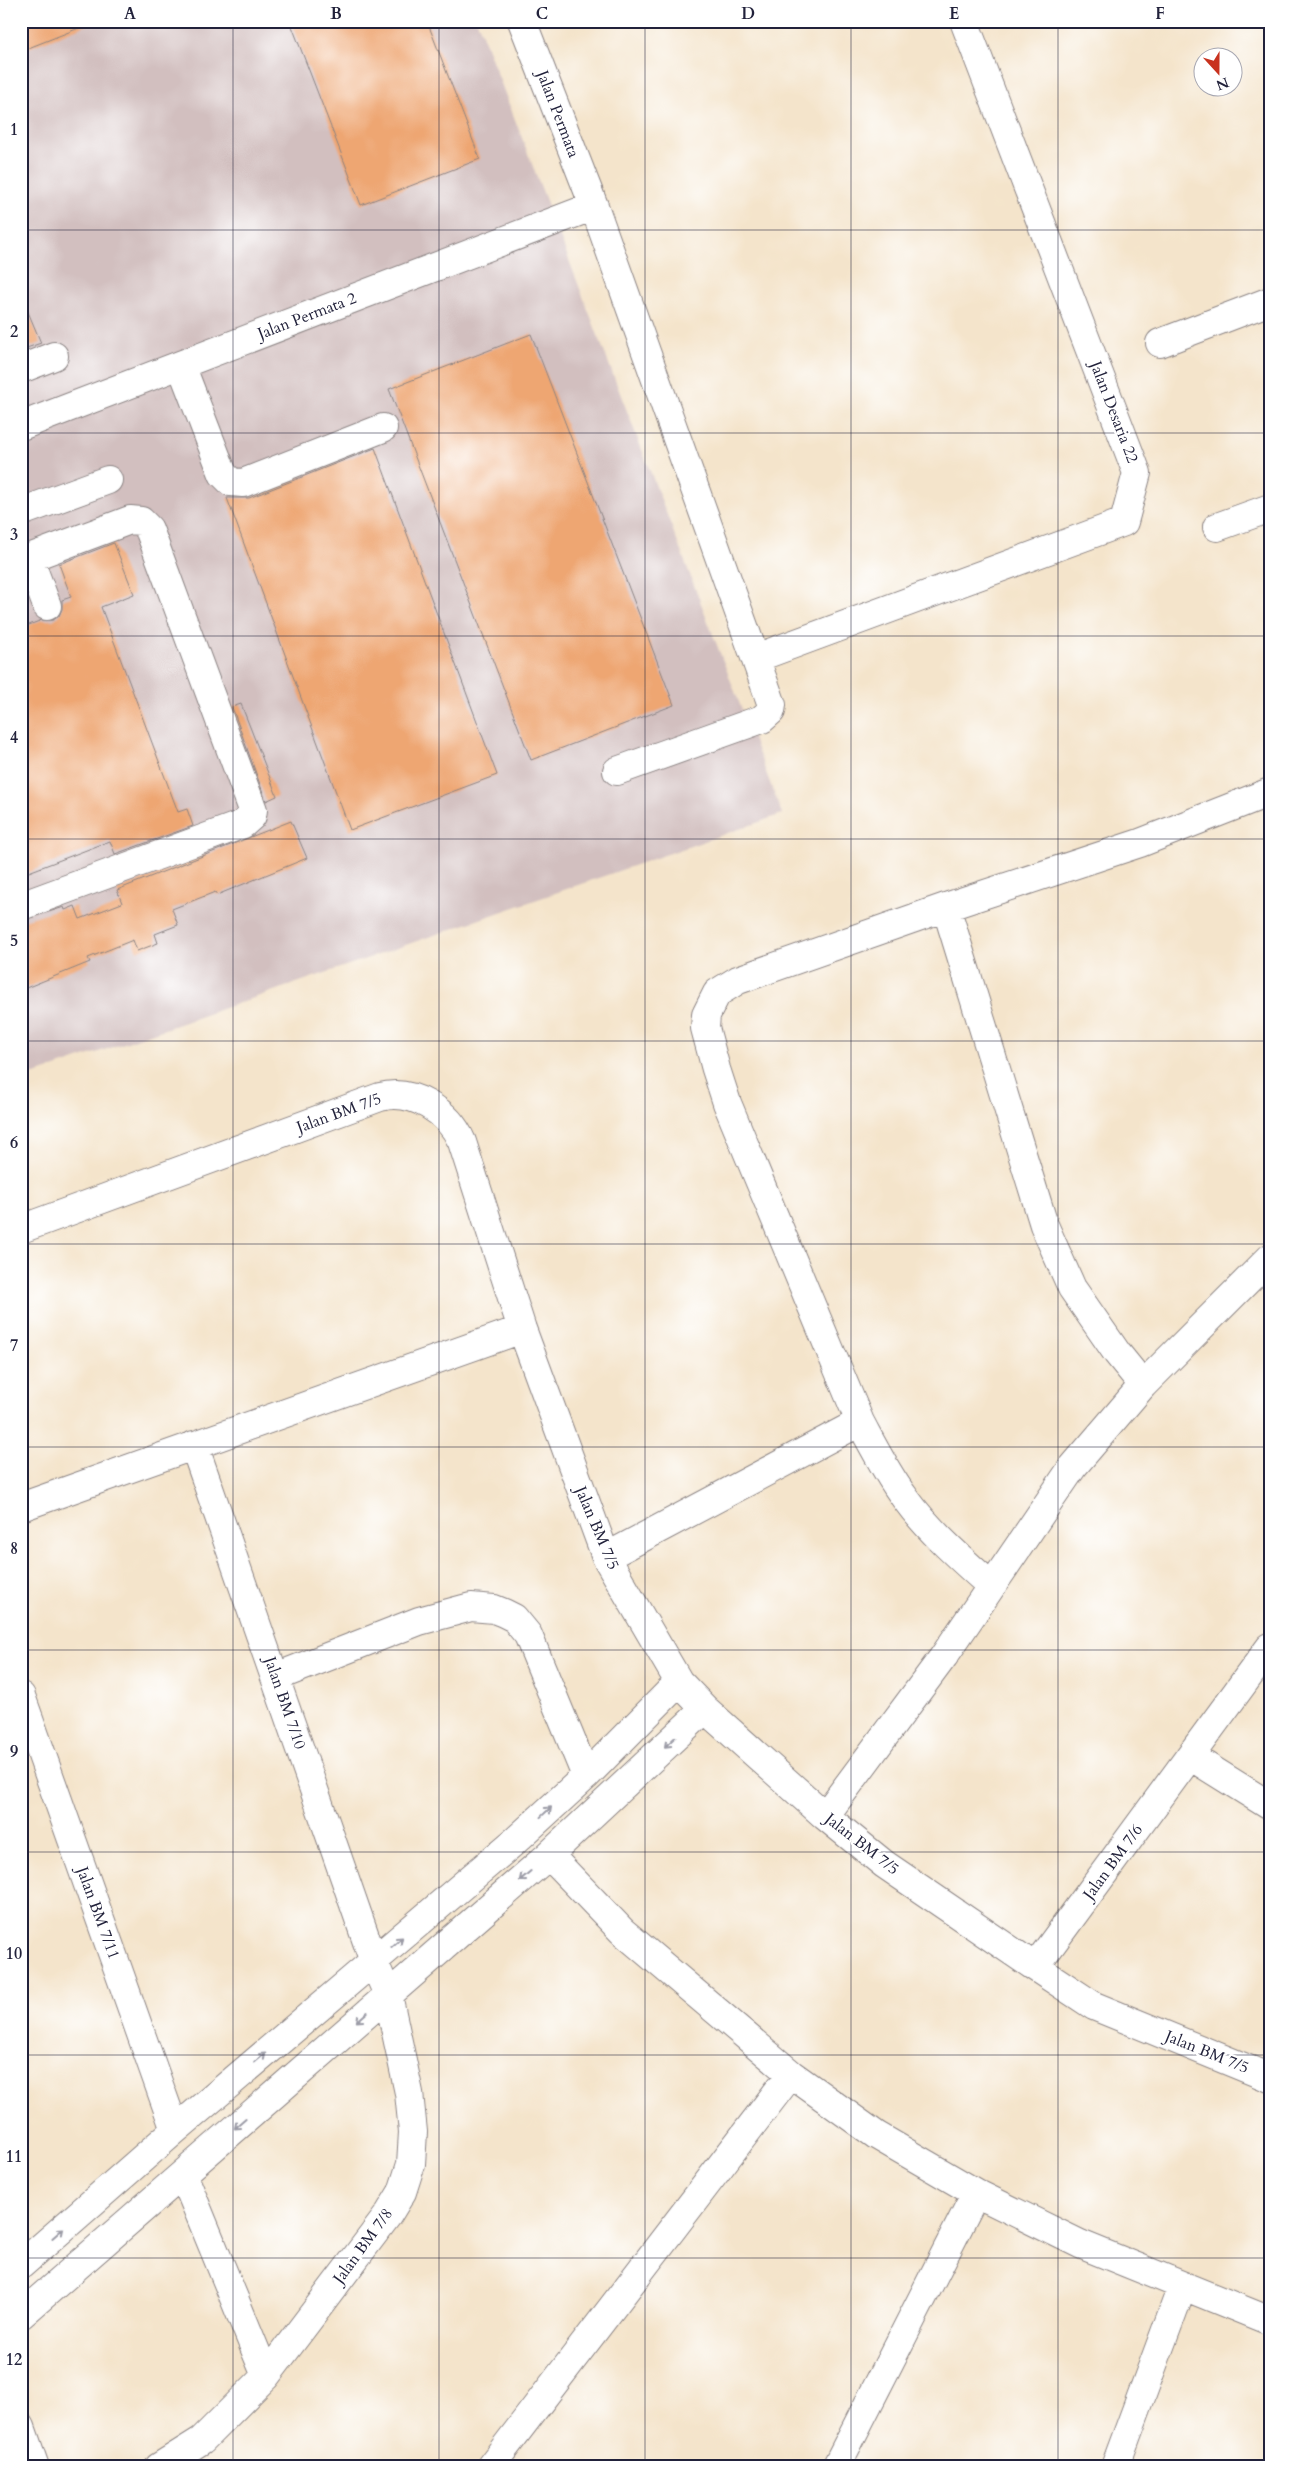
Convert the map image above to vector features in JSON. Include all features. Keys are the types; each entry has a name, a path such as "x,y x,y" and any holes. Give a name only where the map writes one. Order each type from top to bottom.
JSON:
{"street":[{"name":"Jalan Permata","path":"522,21 594,206 772,705 767,716 617,771"},
{"name":"Jalan Desaria 22","path":"756,658 1124,522 1137,473 964,21"},
{"name":"Jalan Permata 2","path":"21,426 594,206"},
{"path":"1160,343 1270,301"},
{"path":"21,369 54,356"},
{"path":"181,365 223,474 231,482 243,482 383,428"},
{"path":"21,512 108,480"},
{"path":"1218,528 1270,508"},
{"path":"21,906 243,824 252,816 253,810 149,529 141,520 130,520 25,559 47,606"},
{"path":"990,1586 905,1499 883,1465 860,1422 727,1103 706,1028 706,1015 717,993 738,980 946,907 1140,843 1270,792"},
{"path":"946,907 1044,1226 1072,1288 1117,1353 1142,1385"},
{"name":"Jalan BM 7/5","path":"21,1229 389,1094 408,1095 425,1103 446,1120 459,1136 522,1329 606,1557 679,1682 705,1709 824,1816 884,1864 1035,1967 1094,2006 1270,2078"},
{"path":"824,1816 944,1656 1072,1468 1142,1385 1270,1258"},
{"path":"21,1507 522,1329"},
{"path":"606,1557 860,1422"},
{"name":"Jalan BM 7/10","path":"194,1445 374,1962"},
{"path":"276,1677 419,1621 471,1607 494,1609 514,1618 528,1636 586,1776"},
{"name":"Jalan BM 7/6","path":"1035,1967 1270,1647"},
{"path":"21,2266 175,2130 515,1841 586,1776 679,1682"},
{"name":"Jalan BM 7/11","path":"21,1696 175,2130"},
{"path":"21,2315 549,1855 705,1709"},
{"path":"1190,1756 1270,1806"},
{"path":"549,1855 622,1931 791,2074 876,2135 976,2194 1080,2244 1182,2287 1270,2321"},
{"name":"Jalan BM 7/8","path":"159,2467 202,2440 266,2376 388,2215 402,2192 411,2164 413,2132 409,2093 388,1995 374,1962"},
{"path":"490,2467 791,2074"},
{"path":"183,2174 266,2376"},
{"path":"836,2467 976,2194"},
{"path":"1115,2467 1182,2287"},
{"path":"21,2427 35,2467"}],"shaded area":[{"path":"21,21 477,21 782,814 21,1079"}],"building":[{"path":"21,21 94,21 94,22 21,51"},
{"path":"290,21 427,21 480,159 361,205"},
{"path":"21,295 41,343 21,350"},
{"path":"531,334 674,705 531,760 389,389"},
{"path":"375,448 497,775 350,830 227,498 249,498"},
{"path":"114,543 134,594 101,607 178,812 187,809 193,826 115,854 110,841 21,875 21,628 42,620 53,620 59,616 62,609 62,600 71,597 59,564"},
{"path":"241,704 277,796 266,801 232,707"},
{"path":"291,821 307,858 217,895 215,892 172,909 178,925 155,934 158,943 137,951 133,940 88,958 90,962 21,990 21,921 64,907 65,910 75,906 80,919 122,903 117,890"}]}
